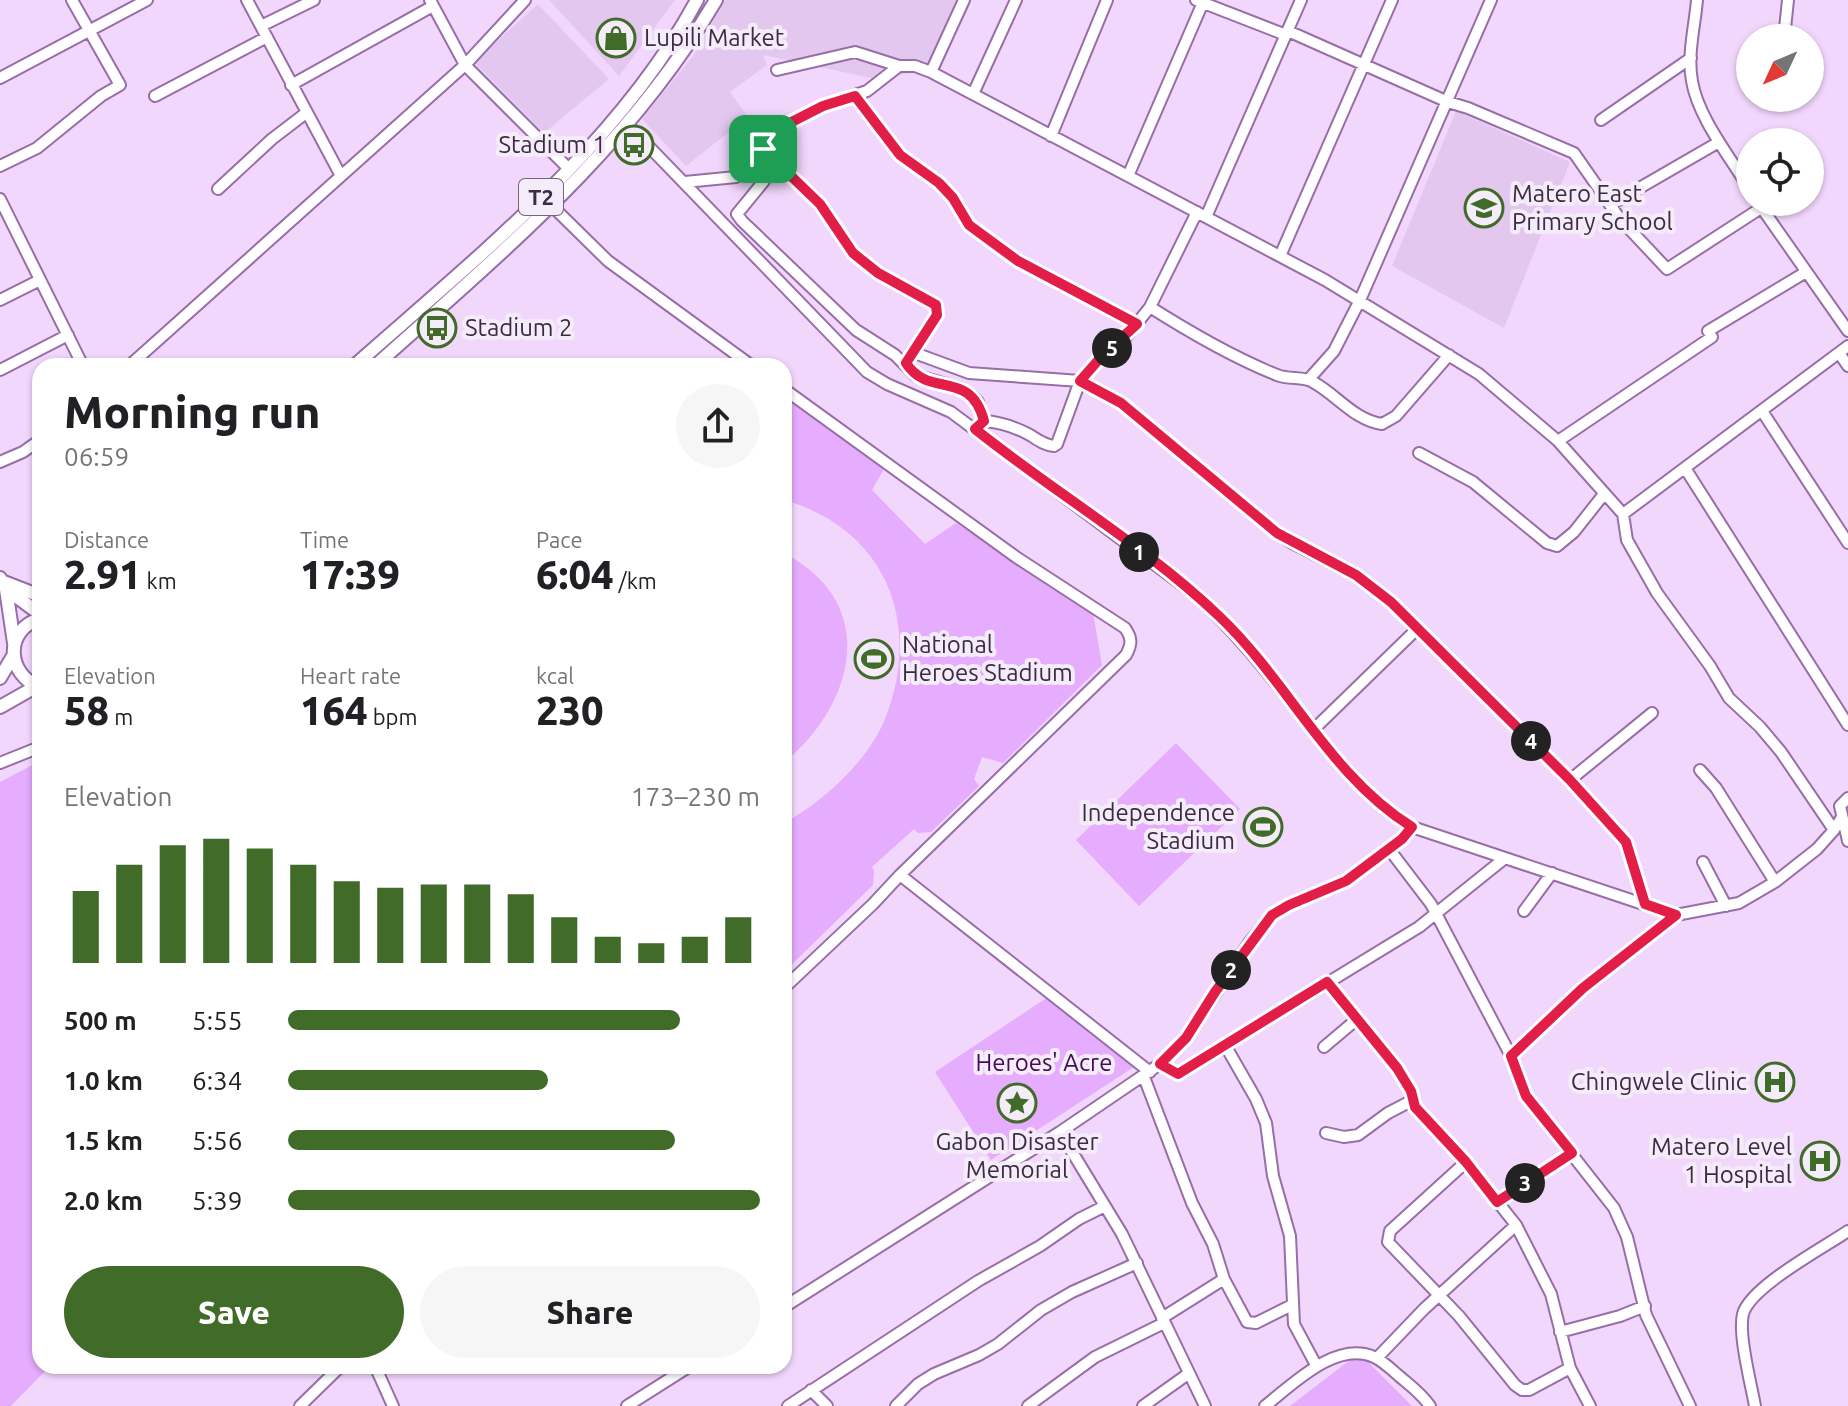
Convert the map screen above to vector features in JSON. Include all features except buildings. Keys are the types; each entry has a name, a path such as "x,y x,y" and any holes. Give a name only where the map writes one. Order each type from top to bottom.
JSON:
{"main road":[{"name":"T2","path":"363,358 514,222 617,116 697,0"},
{"name":"T2","path":"384,358 552,206 628,125 665,79 716,0"},
{"path":"3,582 32,593"},
{"path":"3,582 32,609"},
{"path":"3,582 20,675 32,683"},
{"path":"0,678 23,627 32,621"},
{"path":"0,707 32,690"}],"street":[{"path":"0,166 37,148 101,96 118,88 119,81 72,0"},
{"path":"0,78 147,0"},
{"path":"247,0 341,176"},
{"path":"261,26 314,0"},
{"path":"931,72 964,0"},
{"path":"973,94 1016,0"},
{"path":"1051,136 1107,0"},
{"path":"980,425 1013,427 1046,445 1054,446 1080,381 1150,307 1202,214 1301,0"},
{"path":"1280,256 1392,0"},
{"path":"1309,379 1334,351 1360,300 1491,0"},
{"path":"1697,0 1692,80 1699,102 1736,168"},
{"path":"1785,24 1788,0"},
{"path":"1128,176 1201,1 1287,33 1574,153 1610,205 1667,269 1744,216"},
{"path":"138,358 465,65 520,2"},
{"path":"291,85 432,3 465,65 568,168"},
{"path":"155,96 267,37"},
{"path":"777,70 855,52 931,72 1360,300 1479,374 1558,441 1623,514 1627,540 1657,593 1710,666 1729,698 1781,752 1834,830"},
{"path":"1601,120 1691,58"},
{"path":"899,66 878,84 855,96 823,106 764,136 761,142 763,149 820,204 853,253 878,273 936,305 937,315 906,363"},
{"path":"855,96 900,155 939,183 953,198 969,225 1018,261 1137,324"},
{"path":"218,189 272,139 306,113"},
{"path":"628,125 867,372 980,425 1036,477 1197,596 1223,620 1362,788 1386,811 1412,827 1676,915"},
{"path":"1610,205 1719,142"},
{"path":"685,182 736,177 763,149"},
{"path":"764,181 737,214 739,218 856,330 906,363 915,375 959,388 972,396 978,402 980,425"},
{"path":"0,199 79,358"},
{"path":"552,206 608,261 741,358"},
{"path":"1768,216 1848,331"},
{"path":"0,229 12,223"},
{"path":"1558,441 1710,334 1806,272"},
{"path":"0,300 40,280"},
{"path":"1150,307 1236,357 1281,377 1309,379 1355,413 1382,424 1396,416 1449,355"},
{"path":"0,370 68,335"},
{"path":"1623,514 1844,350 1848,366"},
{"path":"912,352 969,373 1080,381 1121,403 1277,533 1356,575 1418,628 1570,780 1626,842 1645,904"},
{"path":"792,395 1016,557 1115,621 1131,637 1131,646 1126,655 792,980"},
{"path":"1762,411 1848,543"},
{"path":"0,462 32,446"},
{"path":"1419,453 1473,482 1547,543 1557,546 1574,532 1604,494"},
{"path":"1685,468 1848,725"},
{"path":"1313,730 1418,628"},
{"path":"1570,780 1652,713"},
{"path":"0,763 32,750"},
{"path":"1700,770 1716,788 1775,882"},
{"path":"1848,798 1840,806 1848,841"},
{"path":"1511,1056 1583,988 1676,915 1739,903 1775,882 1817,849 1842,817"},
{"path":"792,1302 1147,1074 1186,1038 1215,992 1272,915 1339,885 1389,849 1412,827"},
{"path":"1389,849 1431,904 1511,1056 1526,1096 1614,1208 1627,1237 1646,1315 1690,1406"},
{"path":"1160,1064 1178,1074 1437,915 1505,858"},
{"path":"1703,862 1726,906"},
{"path":"1524,911 1552,873"},
{"path":"900,875 1147,1074 1224,1279 1247,1322 1252,1324 1292,1305"},
{"path":"1327,982 1397,1068 1411,1091 1415,1107 1466,1162 1516,1225 1551,1294 1570,1368 1590,1406"},
{"path":"1324,1047 1356,1020"},
{"path":"1225,1045 1266,1123 1273,1176 1290,1236 1294,1324 1316,1365"},
{"path":"1326,1133 1344,1137 1358,1135 1388,1113 1413,1100"},
{"path":"1060,1132 1137,1263 1205,1406"},
{"path":"1497,1202 1572,1153"},
{"path":"1466,1162 1390,1231 1388,1242 1522,1390 1529,1390 1570,1368"},
{"path":"788,1406 978,1281 1105,1206"},
{"path":"1377,1358 1424,1309 1516,1225"},
{"path":"1755,1406 1743,1335 1743,1313 1761,1288 1848,1231"},
{"path":"896,1406 926,1379 988,1350 1041,1310 1072,1292 1137,1263"},
{"path":"1028,1406 1095,1357 1163,1320 1224,1279"},
{"path":"1560,1332 1645,1306"},
{"path":"1265,1406 1316,1365 1348,1355 1364,1354 1377,1358 1418,1391 1430,1406"},
{"path":"300,1406 333,1374"},
{"path":"379,1374 393,1406"},
{"path":"627,1406 677,1374"},
{"path":"1143,1406 1188,1374"},
{"path":"811,1390 827,1406"}],"shaded area":[{"name":"Lupili Market","path":"549,0 675,0 619,76"},
{"path":"725,0 958,0 925,70 876,79 763,55 767,65 730,92 748,117 686,166 642,119 693,56"},
{"path":"538,4 609,79 544,133 474,62"},
{"name":"Matero East Primary School","path":"1456,111 1570,162 1504,328 1392,266"}],"green space":[{"path":"792,404 884,469 872,490 925,544 956,523 1093,613 1102,665 1003,763 982,757 974,779 979,786 931,832 918,833 914,829 872,867 873,885 792,964 792,818 829,792 868,750 885,719 896,683 900,648 897,615 887,584 871,557 848,533 819,514 792,503"},
{"path":"792,558 815,574 835,598 845,626 847,654 841,683 828,712 809,739 792,755"},
{"path":"1176,743 1240,809 1139,906 1076,840"},
{"path":"32,765 32,1374 42,1374 11,1406 0,1406 0,782"},
{"name":"Heroes' Acre","path":"1048,997 1134,1067 991,1160 935,1072"},
{"path":"1359,1353 1412,1406 1290,1406"}],"place":[{"name":"Lupili Market","path":"616,38"},
{"name":"Stadium 1","path":"634,145"},
{"name":"Matero East Primary School","path":"1484,208"},
{"name":"Stadium 2","path":"437,328"},
{"name":"National Heroes Stadium","path":"874,659"},
{"name":"Independence Stadium","path":"1263,827"},
{"name":"Chingwele Clinic","path":"1775,1082"},
{"name":"Gabon Disaster Memorial","path":"1017,1103"},
{"name":"Matero Level 1 Hospital","path":"1820,1161"}],"route":[{"path":"855,96 900,155 928,174 953,198 969,225 1018,261 1137,324 1080,381 1121,403 1277,533 1356,575 1391,602 1570,780 1626,842 1645,904 1676,915 1583,988 1511,1056 1526,1096 1572,1153 1497,1202 1466,1162 1415,1107 1411,1091 1397,1068 1327,982 1178,1074 1160,1064 1186,1038 1249,943 1272,915 1346,881 1402,839 1412,827 1386,811 1348,773 1247,648 1197,596 975,429 984,421 978,402 972,396 959,388 925,380 910,370 906,363 937,315 936,305 878,273 853,253 814,197 763,149 761,142 764,136 823,106 855,96"}]}
